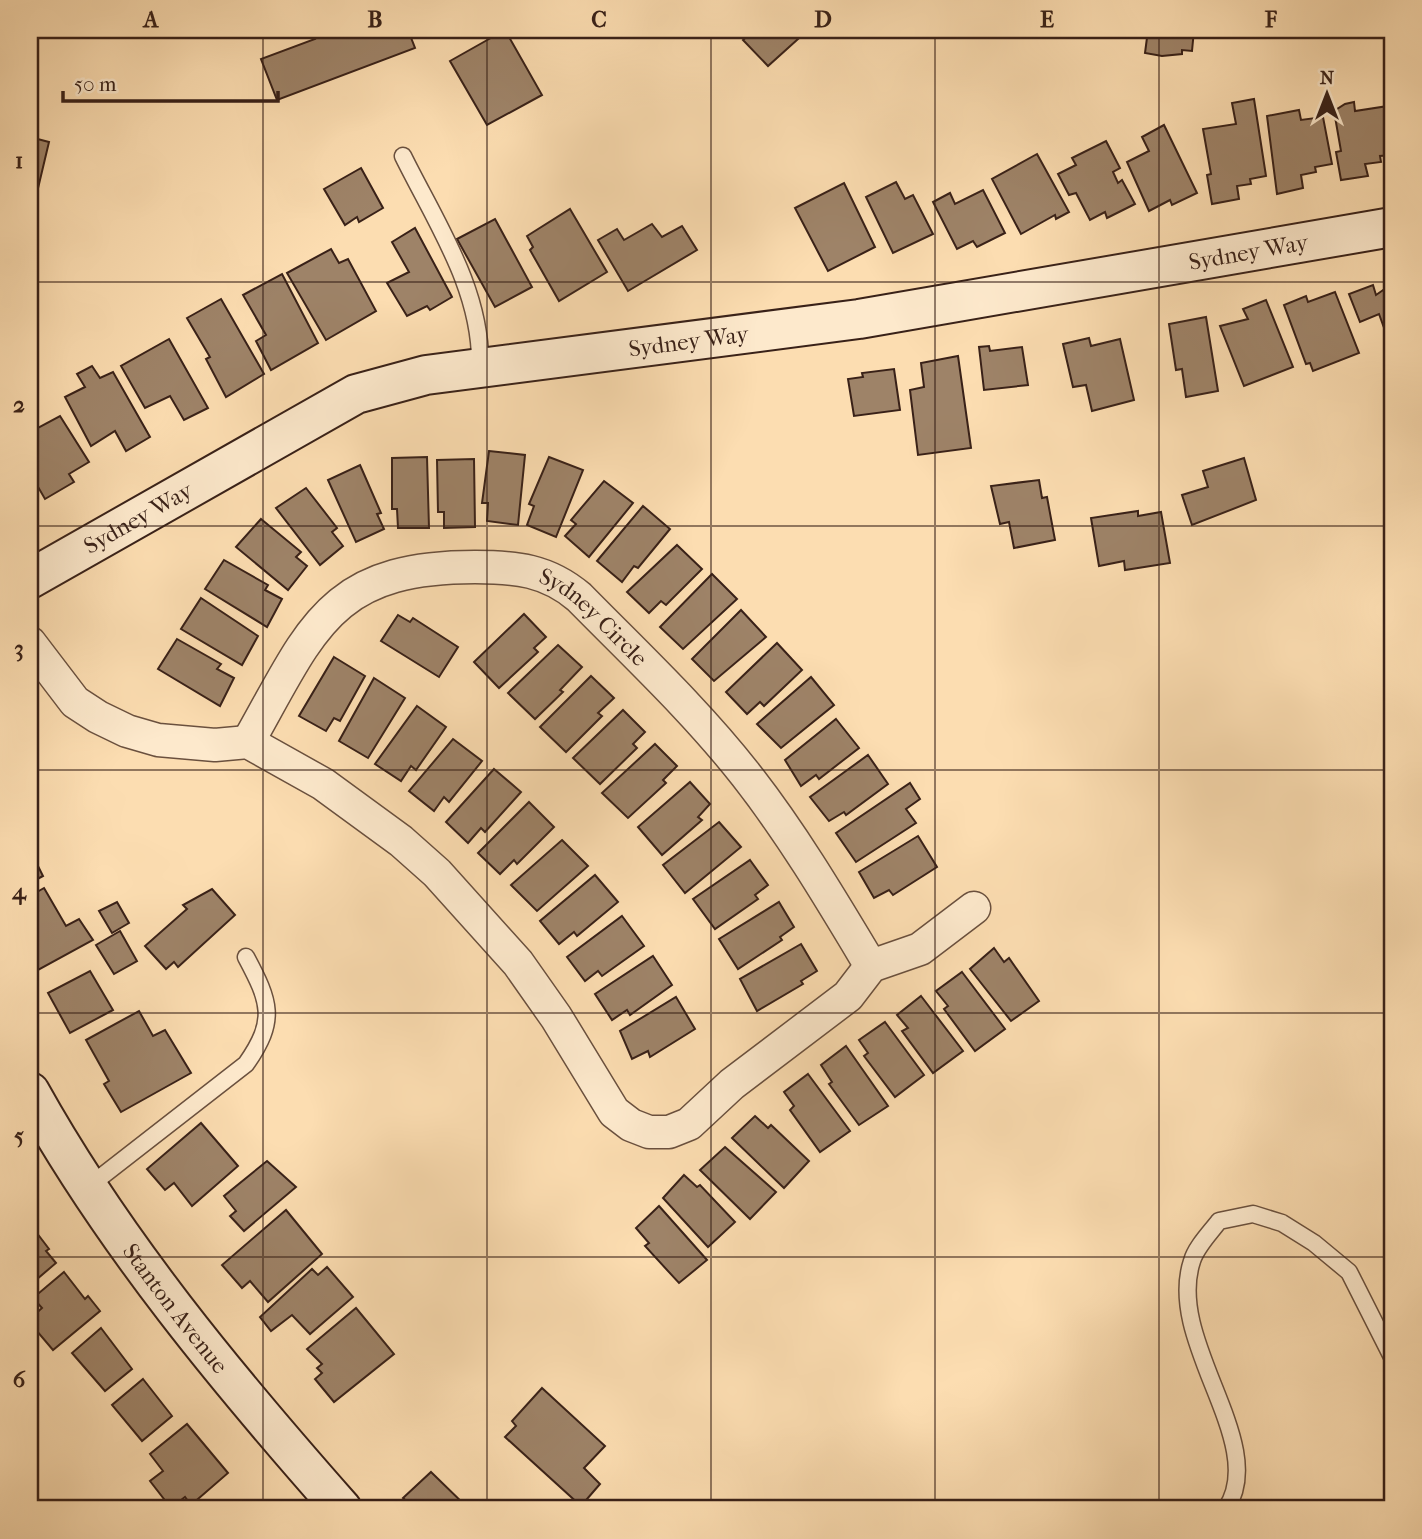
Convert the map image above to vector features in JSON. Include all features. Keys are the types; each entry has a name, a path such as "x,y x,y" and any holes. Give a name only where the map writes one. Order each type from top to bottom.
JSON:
{"street":[{"name":"Sydney Way","path":"30,579 356,394 426,376 480,366 859,319 1392,227"},
{"name":"Sydney Circle","path":"248,742 311,634 328,614 352,593 375,580 435,567 516,568 540,572 561,581 579,597 738,765 827,892 871,966"},
{"path":"30,643 75,702 127,731 187,744 248,742 323,784 365,813 437,873 518,963 556,1017 614,1112 631,1125 649,1132 669,1132 689,1124 732,1084 848,996 871,966 920,949 974,908"},
{"name":"Stanton Avenue","path":"30,1092 89,1187 199,1336 292,1453 342,1509"}],"lane":[{"path":"403,156 472,298 481,337 480,366"},
{"path":"89,1187 246,1064 264,1038 268,1006 246,957"},
{"path":"1226,1509 1234,1497 1236,1452 1220,1402 1195,1345 1186,1285 1192,1258 1219,1221 1253,1214 1282,1223 1314,1243 1349,1272 1392,1357"}],"building":[{"path":"311,30 408,30 415,48 277,100 261,59 315,39"},
{"path":"505,30 542,95 487,125 450,61"},
{"path":"754,30 808,30 768,66 743,40"},
{"path":"1148,30 1194,30 1192,51 1182,50 1182,54 1162,56 1145,53"},
{"path":"1254,99 1266,176 1250,179 1251,184 1237,186 1239,199 1212,204 1207,175 1211,174 1203,129 1236,124 1232,103"},
{"path":"1354,102 1355,111 1388,106 1392,155 1380,156 1381,162 1365,164 1368,176 1341,180 1336,152 1341,151 1334,111"},
{"path":"1299,110 1301,120 1323,117 1332,164 1315,167 1316,172 1301,175 1303,188 1277,194 1267,116"},
{"path":"1164,125 1197,193 1172,205 1170,200 1149,211 1127,162 1149,151 1142,137"},
{"path":"30,137 49,142 30,222"},
{"path":"1106,141 1120,168 1113,172 1118,183 1122,180 1135,204 1107,218 1105,212 1090,220 1076,193 1069,195 1058,174 1076,165 1072,158"},
{"path":"1037,154 1069,212 1056,219 1055,215 1021,234 992,179"},
{"path":"361,168 383,208 359,222 357,217 345,225 324,189"},
{"path":"896,182 905,199 913,195 933,234 893,253 866,197"},
{"path":"844,183 875,247 828,271 795,208"},
{"path":"983,190 1005,233 977,247 973,241 957,249 933,202 950,193 955,204"},
{"path":"570,209 607,272 559,301 530,250 533,247 527,236"},
{"path":"495,219 532,287 495,307 457,239"},
{"path":"652,224 662,237 682,226 697,250 628,291 598,240 617,229 624,240"},
{"path":"415,228 452,297 430,310 427,306 407,316 387,283 409,272 392,242"},
{"path":"331,249 339,263 348,259 376,311 326,340 287,273"},
{"path":"282,274 318,343 271,370 256,341 266,335 243,295"},
{"path":"1392,284 1392,350 1379,314 1360,322 1349,294 1373,285 1376,295"},
{"path":"1335,292 1359,353 1313,371 1310,363 1306,364 1284,305 1306,296 1308,302"},
{"path":"221,299 264,374 226,397 206,359 210,357 187,318"},
{"path":"1266,300 1293,367 1244,386 1220,326 1248,319 1243,309"},
{"path":"1206,317 1218,391 1186,397 1182,369 1176,370 1169,324"},
{"path":"1089,338 1091,346 1120,339 1134,400 1092,411 1086,385 1073,387 1063,344"},
{"path":"169,339 208,408 184,420 170,396 145,408 121,366"},
{"path":"989,346 990,351 1022,347 1028,385 984,390 979,347"},
{"path":"958,356 971,448 918,455 910,390 924,387 921,363"},
{"path":"92,366 100,378 113,372 150,437 126,451 115,431 91,446 65,397 85,387 77,374"},
{"path":"894,369 900,410 854,416 848,379 863,377 862,373"},
{"path":"60,416 89,462 69,474 74,482 45,499 30,473 30,424 35,422 38,428"},
{"path":"489,451 525,455 518,525 487,521 488,503 482,503"},
{"path":"427,457 429,528 398,528 397,509 392,509 392,458"},
{"path":"549,457 583,470 556,537 527,525 534,506 529,504"},
{"path":"1244,458 1256,500 1192,525 1182,495 1208,487 1203,471"},
{"path":"474,459 475,527 444,528 444,512 438,512 437,460"},
{"path":"360,465 381,513 377,514 384,529 356,542 328,480"},
{"path":"1039,480 1042,498 1047,497 1055,540 1014,548 1009,522 1000,524 991,486"},
{"path":"604,481 633,503 589,557 565,536 576,524 571,520"},
{"path":"306,488 337,528 332,532 343,546 320,565 276,508"},
{"path":"643,506 670,529 638,568 634,566 622,582 597,561"},
{"path":"1138,511 1138,516 1161,512 1170,563 1125,570 1124,561 1099,566 1091,518"},
{"path":"261,519 301,552 296,557 307,566 288,590 236,547"},
{"path":"677,545 702,569 666,605 661,601 649,613 627,592"},
{"path":"224,560 268,585 265,590 282,599 267,627 205,589"},
{"path":"712,574 737,599 683,649 660,627"},
{"path":"201,598 258,636 242,665 181,629"},
{"path":"741,610 766,637 714,681 692,659"},
{"path":"524,614 546,637 534,648 538,652 499,688 474,662"},
{"path":"398,615 410,622 413,618 458,647 439,677 381,641"},
{"path":"177,639 221,664 217,669 234,678 220,706 158,669"},
{"path":"777,643 802,670 764,706 760,702 747,714 726,692"},
{"path":"558,645 582,667 560,690 563,692 535,719 508,693"},
{"path":"334,657 365,676 340,721 334,718 326,731 299,716"},
{"path":"591,676 614,698 598,713 602,716 566,752 540,727"},
{"path":"811,677 834,705 781,748 757,724"},
{"path":"374,678 405,698 368,758 339,741"},
{"path":"417,706 446,727 416,770 411,766 401,781 375,764"},
{"path":"623,710 645,732 633,744 637,748 600,784 573,758"},
{"path":"836,719 859,748 819,779 816,775 801,786 785,760"},
{"path":"453,739 482,761 449,802 444,797 434,811 409,791"},
{"path":"655,744 677,766 663,780 666,783 628,818 602,793"},
{"path":"868,755 888,784 846,815 844,812 829,821 810,797"},
{"path":"494,769 521,792 485,832 481,828 468,843 446,822"},
{"path":"690,782 710,804 698,817 702,820 662,855 638,827"},
{"path":"910,783 920,799 906,809 916,823 856,862 836,833"},
{"path":"529,802 554,827 517,864 514,860 500,874 478,853"},
{"path":"719,822 741,847 685,893 663,865"},
{"path":"918,836 937,867 893,895 889,890 874,898 859,872"},
{"path":"562,840 588,866 537,911 511,885"},
{"path":"30,850 43,876 30,883"},
{"path":"750,860 768,885 755,895 758,899 715,929 693,899"},
{"path":"595,875 618,902 577,936 574,932 559,944 540,921"},
{"path":"44,888 66,926 79,919 93,940 38,970 30,960 30,896"},
{"path":"212,889 235,915 178,967 174,962 166,969 145,946 187,909 183,905"},
{"path":"117,902 129,923 112,933 99,911"},
{"path":"779,902 794,927 780,937 782,940 738,969 719,939"},
{"path":"622,916 644,946 602,976 598,971 585,981 567,957"},
{"path":"120,931 137,961 114,974 96,945"},
{"path":"801,944 817,971 801,981 803,984 757,1011 740,979"},
{"path":"994,948 1004,962 1009,958 1039,1001 1011,1021 970,969"},
{"path":"653,956 672,985 630,1015 627,1010 612,1020 595,994"},
{"path":"90,971 113,1010 70,1033 48,993"},
{"path":"962,972 1005,1029 975,1051 944,1009 948,1006 936,991"},
{"path":"921,996 963,1051 933,1073 902,1031 908,1028 897,1015"},
{"path":"676,997 695,1029 650,1057 648,1051 632,1059 620,1031"},
{"path":"139,1011 153,1036 165,1030 191,1073 121,1112 104,1084 109,1081 86,1040"},
{"path":"885,1022 924,1075 895,1097 864,1056 868,1053 859,1040"},
{"path":"846,1046 888,1106 859,1125 829,1084 832,1082 821,1065"},
{"path":"808,1074 850,1131 820,1152 790,1110 794,1106 784,1092"},
{"path":"755,1116 768,1128 771,1125 809,1161 784,1188 732,1138"},
{"path":"201,1123 238,1166 192,1206 174,1183 165,1190 147,1169"},
{"path":"725,1147 776,1192 750,1219 700,1170"},
{"path":"267,1161 296,1187 244,1231 230,1216 236,1211 224,1196"},
{"path":"684,1175 697,1187 700,1185 735,1222 708,1247 663,1198"},
{"path":"659,1206 707,1260 679,1283 645,1246 649,1243 636,1228"},
{"path":"286,1210 322,1254 268,1302 250,1281 242,1288 222,1265"},
{"path":"30,1224 56,1263 30,1285"},
{"path":"327,1267 353,1297 310,1334 292,1315 271,1331 260,1317 312,1269 318,1275"},
{"path":"64,1272 85,1299 88,1296 100,1311 53,1350 30,1323 30,1319 42,1308 33,1298"},
{"path":"356,1308 394,1354 334,1402 315,1379 322,1373 317,1368 322,1364 307,1349"},
{"path":"101,1328 132,1369 105,1391 72,1353"},
{"path":"143,1379 172,1416 142,1441 112,1405"},
{"path":"542,1388 605,1446 584,1468 600,1484 581,1506 505,1437 516,1426 512,1421"},
{"path":"187,1424 228,1473 191,1505 185,1497 171,1508 150,1481 163,1471 150,1454"},
{"path":"431,1472 467,1507 415,1509 403,1498"}]}
